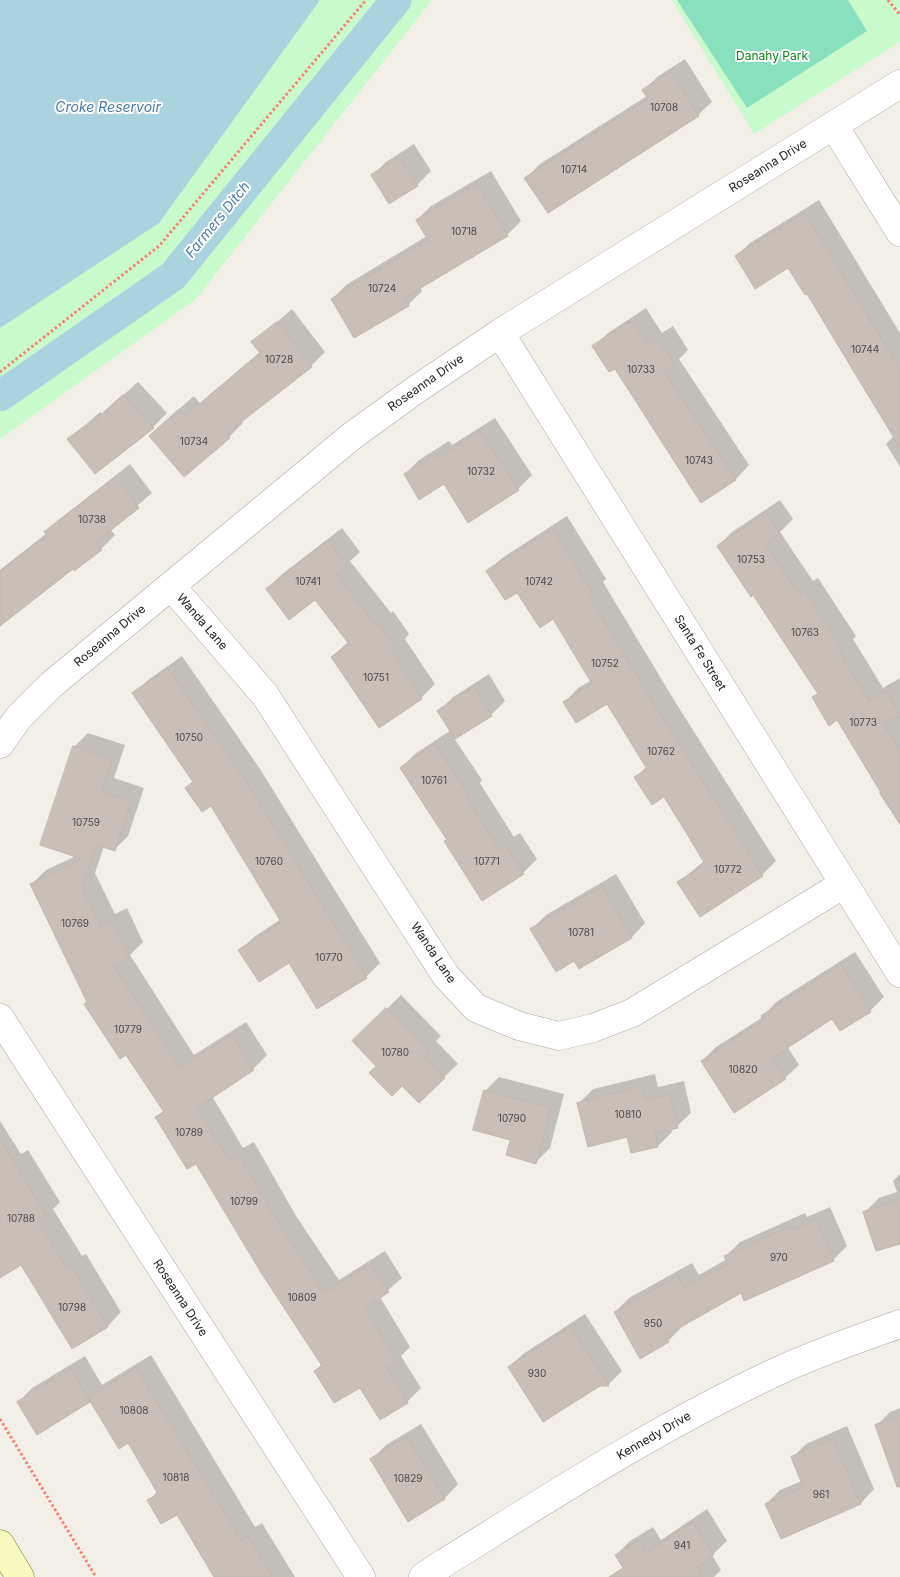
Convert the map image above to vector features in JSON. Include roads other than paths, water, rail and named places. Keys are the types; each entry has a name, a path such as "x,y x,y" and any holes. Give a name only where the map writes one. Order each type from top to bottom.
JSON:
{"main road":[{"path":"0,1544 20,1577"}],"street":[{"name":"Roseanna Drive","path":"0,744 19,717 51,685 352,436 500,333 900,84"},
{"path":"834,126 900,232"},
{"name":"Santa Fe Street","path":"500,333 900,973"},
{"name":"Wanda Lane","path":"171,586 265,695 446,976 476,1008 518,1026 559,1036 593,1028 632,1013 844,884"},
{"name":"Roseanna Drive","path":"0,1018 361,1577"},
{"name":"Kennedy Drive","path":"433,1570 585,1476 690,1415 777,1371 900,1324"}],"water":[{"name":"Croke Reservoir","path":"0,0 320,0 159,223 0,328"}],"waterway":[{"name":"Farmers Ditch","path":"0,396 173,276 396,0"}],"park label":[{"name":"Danahy Park","path":"772,56"}]}
